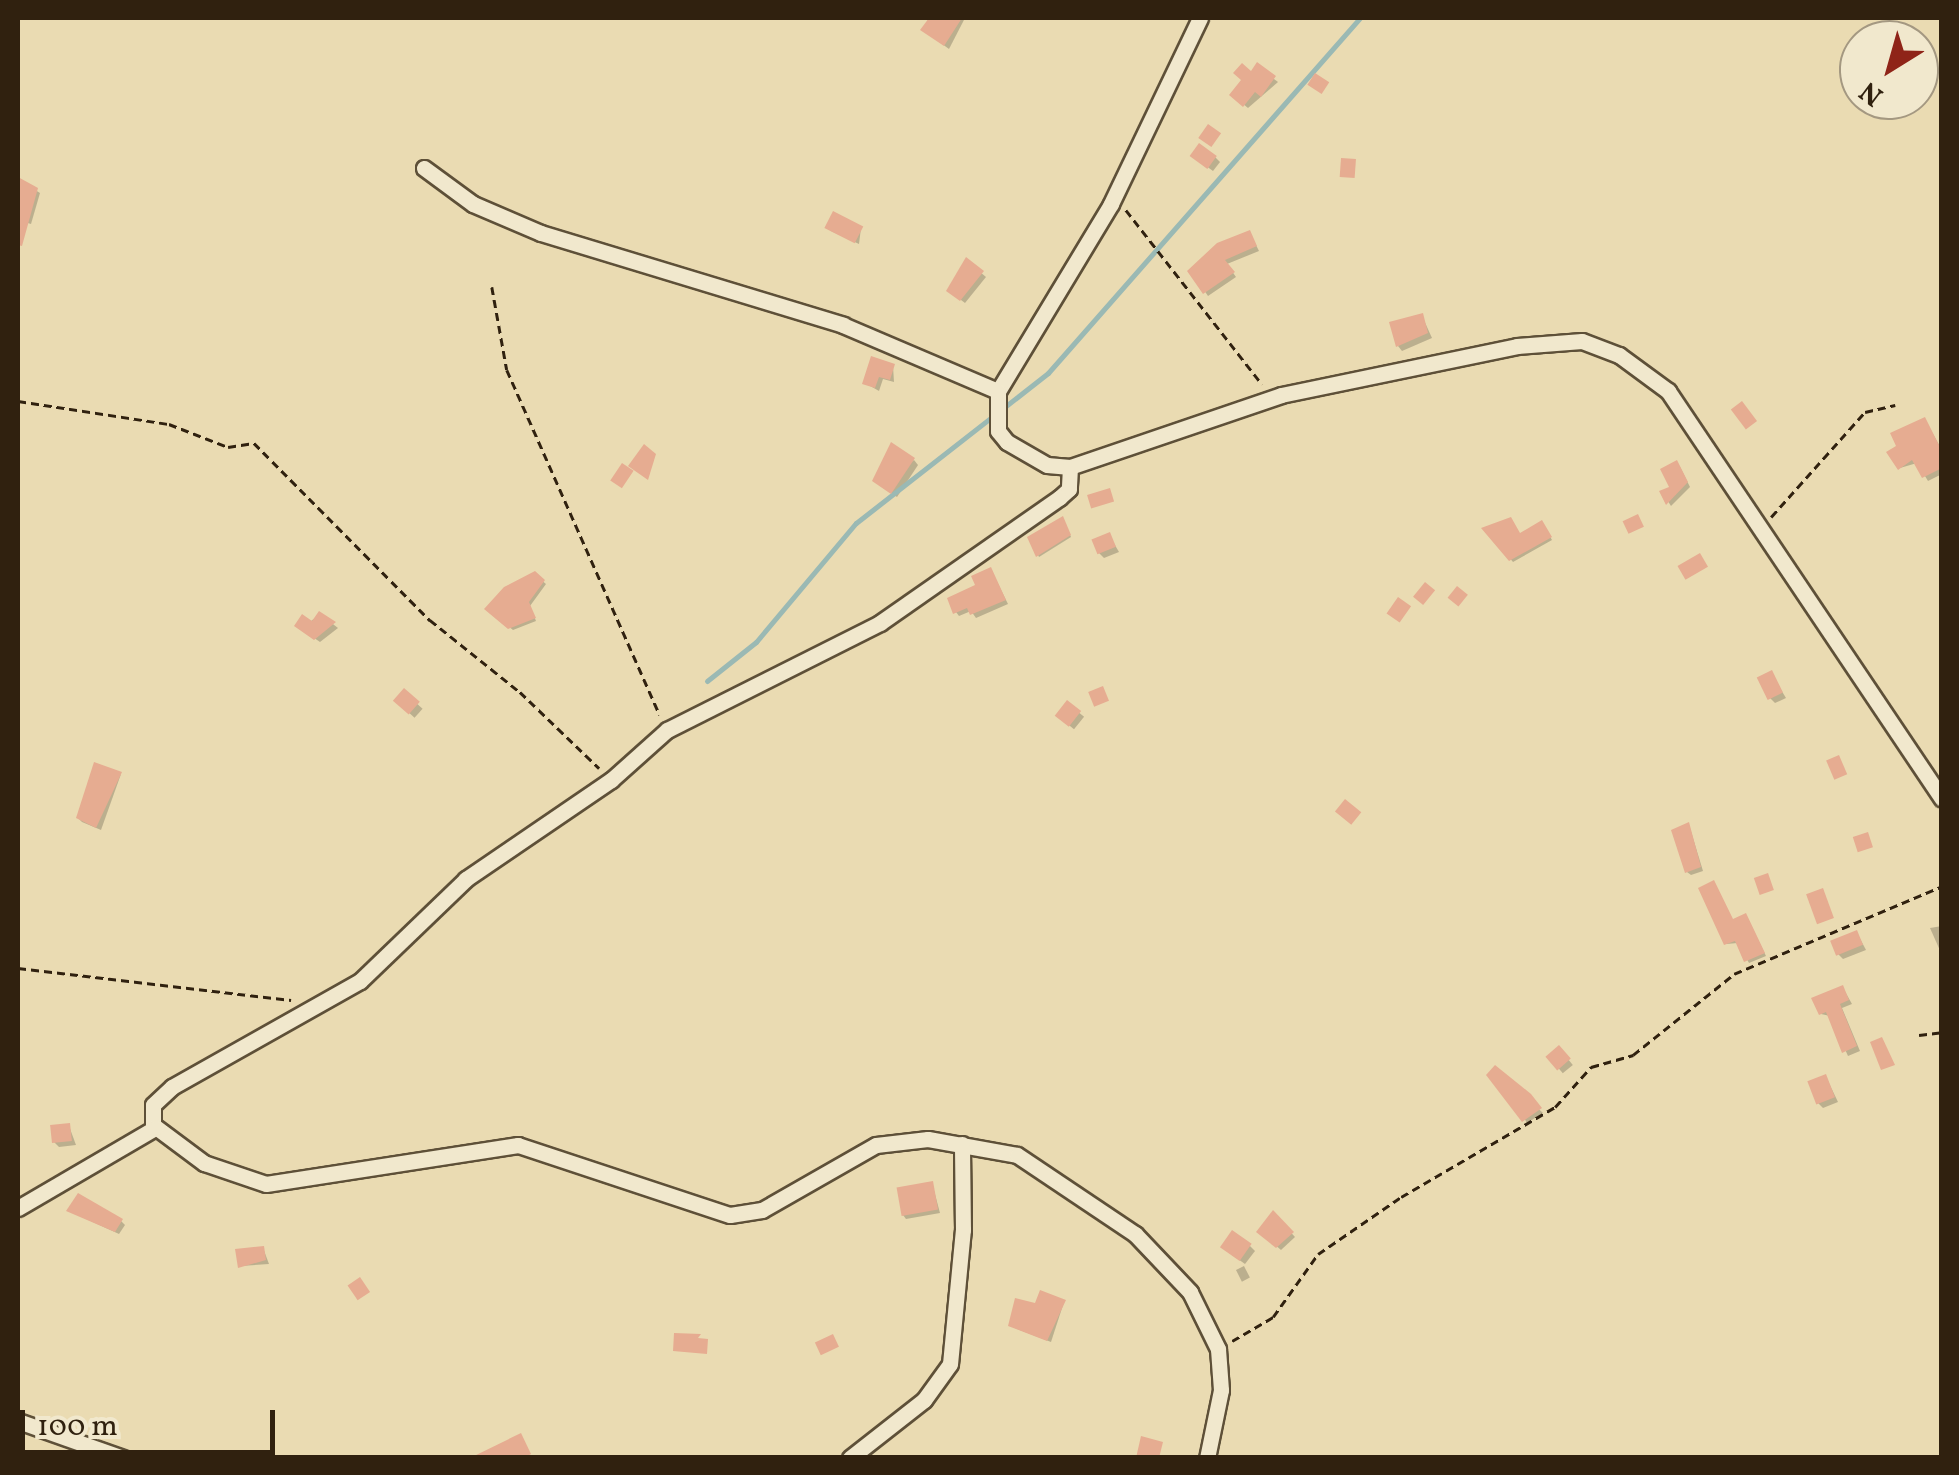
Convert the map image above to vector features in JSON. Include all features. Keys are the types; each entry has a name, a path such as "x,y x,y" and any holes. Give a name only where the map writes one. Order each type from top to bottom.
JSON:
{"street":[{"path":"1200,18 1114,197 998,391 998,432 1007,442 1046,465 1070,467 1270,398 1516,346 1582,341 1619,355 1668,391 1942,798"},
{"path":"424,168 473,204 541,233 843,326 998,391"},
{"path":"1070,467 1069,489 1060,498 880,623 667,730 610,780 466,879 360,981 172,1087 153,1104 156,1128 204,1163 266,1184 518,1145 730,1215 762,1210 876,1145 928,1138 1017,1155 1046,1170 1134,1234 1190,1292 1218,1349 1221,1390 1207,1458"},
{"path":"18,1208 156,1128"},
{"path":"850,1458 924,1400 950,1364 963,1230 962,1144"},
{"path":"18,1421 123,1458"}],"path":[{"path":"1114,197 1251,365 1270,398"},
{"path":"492,287 507,370 667,730"},
{"path":"18,401 93,418 170,424 228,447 254,443 430,620 520,692 610,780"},
{"path":"1760,528 1866,412 1895,404"},
{"path":"1218,1349 1273,1318 1318,1254 1400,1197 1555,1107 1592,1067 1633,1056 1734,974 1942,886"},
{"path":"18,968 322,1003"},
{"path":"1919,1035 1942,1032"}],"building":[{"path":"929,18 962,18 944,46 920,30"},
{"path":"1257,62 1276,76 1261,97 1255,92 1243,107 1229,95 1241,80 1233,73 1242,63 1251,71"},
{"path":"1315,73 1329,82 1322,94 1307,85"},
{"path":"1208,124 1221,133 1211,147 1198,138"},
{"path":"1199,143 1217,156 1207,169 1190,156"},
{"path":"1341,158 1356,159 1355,178 1340,177"},
{"path":"18,177 38,188 22,246 18,245"},
{"path":"833,211 863,226 855,243 824,228"},
{"path":"1250,230 1257,246 1225,260 1235,272 1203,294 1187,271 1217,243"},
{"path":"966,257 984,271 960,301 946,291"},
{"path":"1423,313 1428,333 1396,347 1389,322"},
{"path":"871,356 895,364 890,380 879,377 875,388 862,384"},
{"path":"1742,401 1757,421 1746,429 1731,409"},
{"path":"1925,417 1942,451 1942,468 1922,478 1912,460 1898,470 1886,452 1896,446 1890,433"},
{"path":"891,442 915,458 891,494 872,481"},
{"path":"644,444 656,454 648,480 628,466"},
{"path":"1677,460 1688,482 1666,505 1659,491 1669,487 1660,469"},
{"path":"622,463 634,471 622,488 610,480"},
{"path":"1110,488 1114,501 1091,508 1087,495"},
{"path":"1638,514 1644,527 1629,534 1623,521"},
{"path":"1063,516 1071,535 1036,557 1027,537"},
{"path":"1511,517 1520,533 1542,520 1552,537 1509,561 1481,528"},
{"path":"1110,532 1116,547 1097,554 1091,539"},
{"path":"1700,553 1708,567 1685,580 1677,566"},
{"path":"991,567 1006,600 970,615 967,608 953,614 947,598 975,585 971,576"},
{"path":"535,571 545,580 529,602 536,618 508,629 484,609 504,587"},
{"path":"1425,582 1435,590 1423,605 1413,597"},
{"path":"1457,586 1468,595 1458,606 1448,598"},
{"path":"1398,597 1411,606 1400,623 1387,613"},
{"path":"319,611 336,622 314,640 294,626 302,614 312,621"},
{"path":"1772,670 1783,692 1768,700 1757,677"},
{"path":"1103,686 1109,701 1094,707 1088,692"},
{"path":"404,688 420,702 409,715 393,701"},
{"path":"1067,700 1081,711 1069,727 1055,716"},
{"path":"1839,755 1847,774 1834,780 1826,760"},
{"path":"94,762 122,772 96,828 76,818"},
{"path":"1345,799 1361,812 1351,825 1335,811"},
{"path":"1689,822 1701,867 1685,873 1671,830"},
{"path":"1868,832 1873,847 1858,852 1853,837"},
{"path":"1768,873 1774,890 1760,895 1754,878"},
{"path":"1714,880 1733,919 1746,913 1765,953 1744,962 1735,941 1724,945 1698,888"},
{"path":"1823,888 1834,918 1817,924 1806,894"},
{"path":"1857,930 1863,945 1836,956 1830,941"},
{"path":"1843,985 1849,1000 1840,1004 1857,1046 1842,1053 1826,1012 1819,1015 1811,998"},
{"path":"1882,1037 1895,1065 1881,1070 1870,1042"},
{"path":"1559,1045 1571,1059 1557,1070 1545,1057"},
{"path":"1495,1065 1542,1108 1522,1122 1486,1075"},
{"path":"1826,1074 1835,1097 1816,1105 1807,1081"},
{"path":"70,1123 72,1141 52,1143 50,1125"},
{"path":"933,1181 938,1210 902,1216 897,1187"},
{"path":"78,1193 123,1219 115,1232 66,1211"},
{"path":"1273,1210 1294,1232 1276,1248 1256,1232"},
{"path":"1232,1230 1252,1244 1240,1261 1220,1247"},
{"path":"264,1246 266,1260 238,1268 235,1249"},
{"path":"360,1277 370,1292 358,1300 348,1285"},
{"path":"1040,1290 1066,1300 1047,1341 1008,1326 1015,1298 1035,1303"},
{"path":"674,1333 701,1334 698,1338 708,1339 707,1354 673,1351"},
{"path":"833,1334 839,1347 821,1355 815,1342"},
{"path":"521,1433 531,1454 524,1458 470,1458"},
{"path":"1141,1436 1163,1442 1159,1458 1136,1458"}],"waterway":[{"path":"1002,409 1048,373 1360,18"},
{"path":"707,681 756,642 856,523 993,416"}]}
